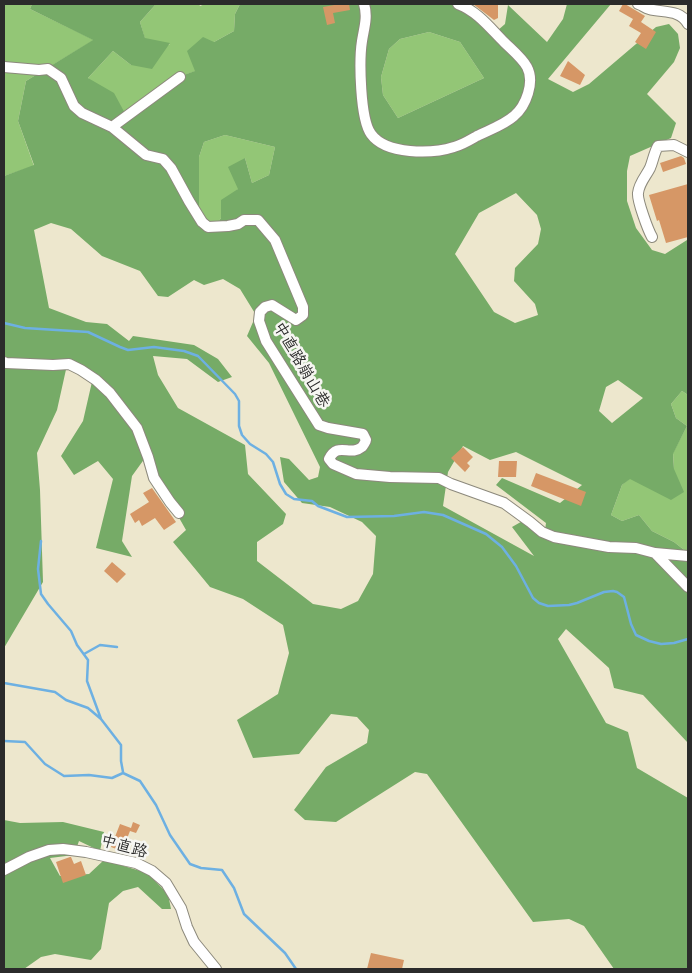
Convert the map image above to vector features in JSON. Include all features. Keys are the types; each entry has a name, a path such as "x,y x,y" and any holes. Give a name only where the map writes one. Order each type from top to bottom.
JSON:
{"street":[{"path":"364,4 366,10 360,63 361,85 366,123 371,135 380,143 400,150 436,151 455,147 504,123 515,115 523,105 529,91 530,77 528,68 521,59 477,14 458,4"},
{"path":"638,4 649,9 678,14 688,24"},
{"name":"中直路崩山巷","path":"4,68 48,69 61,78 74,106 82,113 112,127 146,155 163,159 171,168 202,222 208,227 217,228 238,224 244,220 258,220 275,240 303,307 303,315 296,320 272,305 265,307 260,312 259,321 266,341 319,425 363,434 366,440 362,447 355,450 337,450 332,452 329,458 334,464 356,474 438,478 504,503 542,532 554,537 609,547 636,548 655,553"},
{"path":"112,127 180,77"},
{"path":"652,237 647,229 638,194 642,180 649,169 658,146 674,146 688,152"},
{"path":"4,362 6,364 69,364 96,380 110,393 137,428 154,478 179,513"},
{"path":"655,553 688,556"},
{"path":"655,553 688,587"},
{"name":"中直路","path":"4,870 29,857 49,850 63,849 136,863 152,871 166,883 181,908 194,942 216,969"}],"green space":[{"path":"4,4 32,4 30,9 94,40 26,81 18,121 34,166 4,176"},
{"path":"32,4 156,4 140,22 145,38 170,43 152,69 131,65 113,51 88,78 114,93 127,117 178,77 195,71 187,51 203,37 214,42 234,31 235,14 240,4 459,4 497,31 505,24 508,5 547,42 563,19 567,4 611,4 548,79 573,92 589,84 656,27 669,24 678,34 680,48 674,62 647,94 676,123 671,138 630,156 627,171 627,201 636,228 652,250 665,254 687,240 688,235 688,395 682,391 671,404 676,418 687,426 673,454 674,469 684,492 671,500 630,479 622,485 611,515 622,521 639,515 652,531 674,542 688,553 688,743 643,695 614,688 609,668 566,629 558,639 606,723 628,732 637,768 688,798 688,969 614,969 584,926 569,919 533,922 427,774 415,772 336,822 305,820 294,810 326,767 367,743 369,730 357,717 331,714 299,754 253,758 237,720 278,694 289,653 283,625 243,599 210,587 173,542 186,530 145,458 132,476 122,541 132,557 96,548 113,479 98,461 74,475 61,456 83,421 94,373 67,365 57,410 37,453 43,582 4,648 4,176 34,165 18,121 26,81 93,40 30,9","holes":["429,32 460,42 484,78 398,118 383,95 381,77 389,49 400,39","225,135 275,147 269,175 252,183 245,158 228,167 238,189 221,200 221,218 214,228 199,215 199,157 204,142","516,193 537,215 541,229 538,244 515,268 514,281 535,304 538,315 515,323 494,312 455,254 479,213","51,223 71,229 102,256 140,271 158,296 168,297 194,280 204,285 223,279 240,289 256,315 247,336 269,363 320,467 318,477 309,480 289,459 280,457 284,482 302,503 330,507 362,522 376,536 373,574 358,601 341,609 313,604 257,561 257,542 283,524 286,514 248,474 245,445 178,408 158,375 153,356 187,359 218,382 232,377 218,359 194,345 133,336 129,341 107,324 86,322 49,308 34,230","618,380 643,398 612,423 599,411 606,387","463,446 490,460 516,452 582,485 560,503 502,478 496,485 546,523 545,530 526,519 512,527 534,556 443,506 448,472"]},
{"path":"156,4 199,4 200,6 205,4 240,4 235,14 234,31 214,42 196,71 178,77 127,118 88,78 113,51 131,65 170,44 145,39 140,22"},
{"path":"429,32 460,42 484,78 398,118 383,95 381,77 389,49 400,39"},
{"path":"225,135 275,147 269,175 252,183 245,158 238,189 214,228 199,215 199,157 204,142"},
{"path":"682,391 688,395 688,553 674,542 652,531 639,515 622,521 611,515 622,485 630,478 671,499 674,469 673,453 687,426 676,418 671,404"},
{"path":"4,820 20,823 63,822 104,832 100,851 79,841 74,855 50,858 60,876 89,874 104,860 147,873 168,894 171,909 162,909 138,887 123,891 109,903 101,949 91,960 55,954 41,957 24,969 4,969"}],"building":[{"path":"349,4 350,10 333,13 335,23 327,25 323,7"},
{"path":"473,4 498,4 498,18 494,20"},
{"path":"623,4 645,16 641,22 656,32 646,49 635,42 641,33 629,26 633,19 619,11"},
{"path":"568,61 585,75 580,85 560,76"},
{"path":"681,156 686,164 663,172 660,163"},
{"path":"688,184 688,237 666,243 649,195"},
{"path":"463,447 473,457 467,463 470,466 465,472 451,458"},
{"path":"499,461 517,461 516,477 498,477"},
{"path":"536,473 586,492 581,506 531,486"},
{"path":"152,488 176,522 164,530 155,518 142,526 139,520 135,523 130,514 149,502 143,493"},
{"path":"112,562 126,574 117,583 104,571"},
{"path":"133,822 140,825 136,833 130,831 122,851 111,847 120,824 131,828"},
{"path":"71,857 74,864 81,861 86,875 63,883 56,862"},
{"path":"371,953 404,960 402,969 367,969"}],"waterway":[{"path":"4,323 25,328 88,332 128,350 154,347 184,351 198,356 235,394 239,401 239,426 242,435 250,444 266,454 273,462 280,484 286,494 294,499 312,501 318,506 347,517 394,516 424,512 443,515 486,534 502,547 516,566 533,598 539,603 548,606 569,605 604,592 613,591 624,597 636,635 661,644 688,639"},
{"path":"41,541 38,569 41,594 71,631 77,645 88,660 87,681 101,719"},
{"path":"84,654 100,645 117,647"},
{"path":"4,683 55,692 66,700 88,708 101,719 121,745 123,772"},
{"path":"4,741 25,742 45,764 64,776 89,775 112,778 123,773 140,781 156,805 170,835 190,864 201,868 222,870 234,888 244,914 285,953 296,969"}]}
